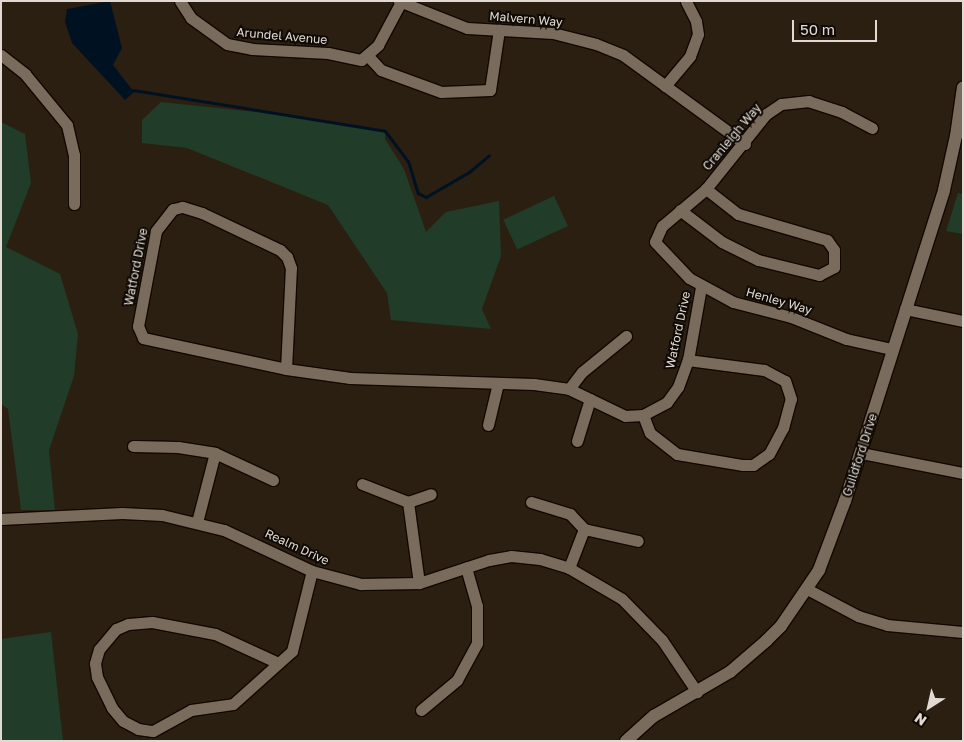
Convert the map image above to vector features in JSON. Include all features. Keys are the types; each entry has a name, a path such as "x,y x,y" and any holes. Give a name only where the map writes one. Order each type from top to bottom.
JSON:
{"street":[{"name":"Arundel Avenue","path":"180,1 204,29 238,47 328,53 361,60 368,56"},
{"path":"665,86 690,56 698,34 696,21 686,1"},
{"path":"400,2 378,45 368,56 381,70 441,92 490,90 499,30"},
{"name":"Malvern Way","path":"400,2 467,28 553,33 596,44 623,55 745,144"},
{"path":"1,55 25,74 67,125 74,155 74,204"},
{"name":"Guildford Drive","path":"626,741 654,716 730,672 766,641 806,589 828,551 944,190 956,136 963,87"},
{"name":"Cranleigh Way","path":"656,234 680,210 706,189 745,144 766,114 781,104 809,101 842,112 872,128"},
{"path":"680,210 722,242 758,260 820,275 834,266 834,250 827,240 738,214 706,189"},
{"name":"Watford Drive","path":"286,369 291,268 287,257 273,246 202,213 182,207 174,209 156,232 138,326 143,338 286,369 350,378 498,383 569,389 625,416 643,415 667,402 678,387 688,360 701,287"},
{"name":"Henley Way","path":"656,234 655,242 662,252 701,287 750,308 791,317 846,339 892,349"},
{"path":"905,309 963,321"},
{"path":"569,389 582,372 626,336"},
{"path":"643,415 650,433 677,454 753,465 769,454 788,409 790,390 785,381 764,370 688,360"},
{"path":"488,425 498,383"},
{"path":"577,441 590,399"},
{"path":"133,446 178,447 215,453 273,480"},
{"path":"197,522 215,453"},
{"path":"861,453 963,473"},
{"path":"362,484 408,502 431,494"},
{"path":"408,502 418,582"},
{"path":"531,502 570,514 584,529 638,541"},
{"name":"Realm Drive","path":"1,519 144,513 197,522 248,540 312,572 361,584 418,582 511,556 540,558 569,568 602,585 643,619 662,640 697,692"},
{"path":"569,568 584,529"},
{"path":"421,710 457,680 476,643 479,623 477,606 466,568"},
{"path":"276,662 216,634 152,622 128,624 116,629 99,649 95,663 97,677 118,717 138,729 153,731 191,710 233,704 295,644 312,572"},
{"path":"806,589 858,616 887,625 963,632"}],"green space":[{"path":"161,102 266,113 385,131 385,139 404,169 426,232 446,212 499,201 501,256 482,309 491,329 391,320 387,293 328,205 187,148 142,143 142,120"},
{"path":"1,122 25,134 31,183 6,247 60,274 78,334 74,376 49,450 55,510 21,510 8,409 1,404"},
{"path":"958,193 963,194 963,234 946,231"},
{"path":"554,196 568,226 517,250 503,220"},
{"path":"51,632 63,741 1,741 1,639"}],"water":[{"path":"110,1 122,48 113,65 134,92 125,100 72,43 65,22 67,9"}],"waterway":[{"path":"133,90 385,131 408,161 418,193 426,197 469,172 489,155"}]}
